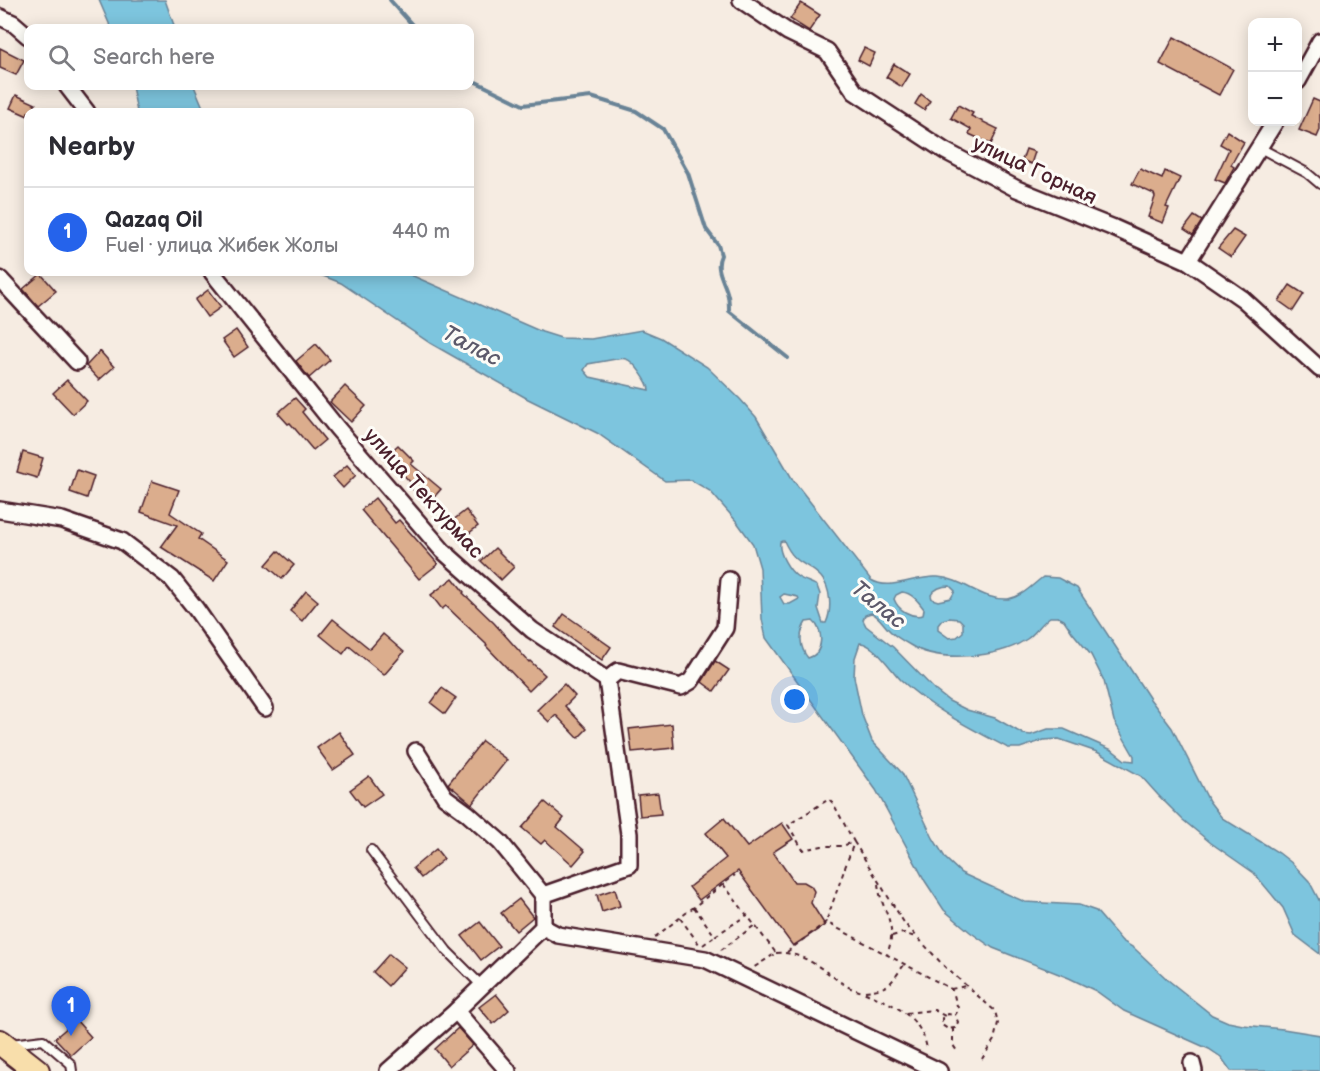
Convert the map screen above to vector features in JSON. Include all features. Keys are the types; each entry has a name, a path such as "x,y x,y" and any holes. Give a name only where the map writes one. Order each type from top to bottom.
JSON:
{"main road":[{"path":"2,1043 38,1071"}],"street":[{"name":"улица Горная","path":"741,0 788,32 827,51 855,92 945,150 1017,189 1136,237 1188,261 1243,299 1320,369"},
{"path":"0,17 13,22 24,32"},
{"path":"1302,74 1320,41"},
{"path":"70,90 84,108"},
{"path":"1188,261 1273,126"},
{"name":"улица Тектурмас","path":"215,276 337,428 443,551 532,630 607,680"},
{"path":"1,282 77,362"},
{"path":"0,510 62,520 122,541 172,579 196,609 265,708"},
{"path":"543,895 629,865 629,834 607,680 618,671 681,687 690,681 725,628 729,580"},
{"path":"388,1071 456,1011 543,927 543,895 500,842 445,797 416,751"},
{"path":"543,927 558,935 705,960 934,1069"},
{"path":"456,1011 508,1071"}],"lane":[{"path":"1260,148 1307,173 1320,184"},
{"path":"370,850 447,951 482,986"},
{"path":"2,1043 43,1040 71,1064 72,1071"}],"path":[{"path":"854,842 842,846 822,846 803,850 788,825 829,799 833,803 854,842 905,924 944,966 995,1011 998,1023 994,1040 980,1062"},
{"path":"827,919 854,842"},
{"path":"639,950 735,875"},
{"path":"878,882 879,895 892,936 887,955"},
{"path":"723,884 776,953"},
{"path":"694,906 715,936"},
{"path":"701,947 747,915"},
{"path":"680,918 706,952"},
{"path":"788,952 826,922 951,989 956,995 959,1009 955,1015"},
{"path":"717,953 754,925"},
{"path":"892,936 903,933 918,938"},
{"path":"740,976 776,953 788,952 808,959 847,987 902,1009 925,1037 934,1069"},
{"path":"862,992 882,989 889,985 904,965"},
{"path":"951,989 966,986"},
{"path":"906,1013 934,1010 945,1016"},
{"path":"953,1028 948,1029 942,1025 942,1018 948,1014 955,1015"},
{"path":"955,1015 958,1022 953,1028 953,1045 957,1051"}],"water":[{"path":"99,0 165,0 174,24 109,24"},
{"path":"133,90 196,90 203,108 136,108"},
{"name":"Талас","path":"323,276 413,276 542,332 561,338 591,339 642,330 661,338 707,367 740,399 756,417 793,480 871,580 895,584 938,577 999,599 1018,596 1043,577 1058,578 1077,588 1150,699 1172,728 1209,801 1222,818 1279,853 1309,881 1320,902 1320,954 1295,935 1283,908 1254,873 1183,820 1141,776 1097,752 1059,739 1044,740 1020,748 1008,748 925,700 901,680 871,647 860,643 855,658 854,677 862,715 872,741 902,773 933,838 946,859 961,873 1025,902 1079,905 1096,911 1122,941 1134,948 1168,980 1212,1015 1243,1025 1320,1035 1320,1071 1231,1071 1221,1057 1209,1049 1124,1011 1096,991 1069,978 993,948 970,932 944,910 925,881 876,790 766,638 762,619 760,568 753,544 710,491 691,480 665,481 597,433 528,399 430,343 341,283","holes":["625,359 633,364 647,382 649,390 590,377 584,370 588,364","784,541 797,560 816,572 827,587 830,599 826,623 823,623 818,608 820,594 817,586 800,578 788,566 781,551 780,542","950,586 955,591 951,598 938,601 932,599 931,595 939,588","902,592 909,594 924,609 923,615 914,615 899,607 894,599","784,594 799,599 790,604 784,604 780,597","874,614 893,634 922,651 952,656 985,654 1001,650 1027,639 1050,617 1064,620 1091,655 1104,681 1114,721 1134,756 1134,761 1125,760 1112,750 1064,729 1048,729 1031,735 1023,734 995,718 967,710 949,701 936,691 893,647 866,626 863,620 865,615","959,619 963,623 963,632 957,637 949,638 938,630 938,625 942,620","813,621 817,625 821,641 817,652 808,658 802,645 801,635 806,622"]}],"building":[{"path":"801,3 820,15 809,31 790,19"},
{"path":"1174,37 1233,69 1219,95 1160,64"},
{"path":"0,48 24,60 16,75 0,68"},
{"path":"864,48 875,53 869,66 858,60"},
{"path":"894,64 910,74 902,87 886,77"},
{"path":"921,94 930,101 924,110 915,104"},
{"path":"16,95 36,104 34,108 24,108 24,114 10,108"},
{"path":"1313,99 1320,102 1320,130 1317,137 1299,130"},
{"path":"958,105 973,113 971,116 998,129 991,144 969,134 971,129 951,118"},
{"path":"1227,131 1244,142 1231,165 1234,167 1225,183 1215,179 1229,149 1220,144"},
{"path":"1026,149 1035,152 1031,164 1022,160"},
{"path":"1140,169 1162,179 1165,171 1180,178 1166,207 1169,208 1163,223 1148,217 1154,194 1132,184"},
{"path":"1194,216 1202,221 1193,235 1184,229"},
{"path":"1233,230 1245,237 1231,257 1218,248"},
{"path":"39,276 43,276 56,291 38,306 23,289"},
{"path":"1290,285 1304,294 1293,311 1279,301"},
{"path":"208,290 221,307 207,317 195,300"},
{"path":"236,330 248,347 234,357 222,340"},
{"path":"316,344 330,360 309,378 296,361"},
{"path":"100,351 114,367 99,380 86,366"},
{"path":"67,380 87,401 73,414 53,393"},
{"path":"345,386 366,406 351,422 330,402"},
{"path":"295,398 305,409 302,412 325,440 313,450 290,423 288,424 278,413"},
{"path":"398,445 414,461 411,464 441,489 429,503 410,487 412,484 386,456"},
{"path":"23,452 43,458 37,478 17,472"},
{"path":"347,465 356,475 343,488 333,477"},
{"path":"77,470 94,476 87,498 70,492"},
{"path":"152,481 179,490 170,513 201,534 198,539 228,560 214,581 161,547 177,525 141,512"},
{"path":"375,498 395,523 399,520 438,564 419,579 361,510"},
{"path":"466,510 478,526 459,541 447,525"},
{"path":"495,548 514,567 501,580 481,561"},
{"path":"278,551 294,565 282,579 266,565"},
{"path":"453,578 463,593 529,662 545,675 529,691 487,645 446,606 442,609 431,595"},
{"path":"306,591 318,601 302,621 290,611"},
{"path":"564,614 611,647 602,660 555,627"},
{"path":"333,619 370,649 383,634 404,652 384,675 349,646 343,654 320,635"},
{"path":"715,661 729,670 714,691 702,682"},
{"path":"564,684 575,696 565,706 587,729 578,738 556,715 549,722 537,710"},
{"path":"442,688 456,698 445,714 431,703"},
{"path":"672,724 674,748 632,752 629,729"},
{"path":"339,732 355,755 333,770 317,748"},
{"path":"482,741 507,760 472,804 448,784"},
{"path":"369,776 382,794 363,807 350,790"},
{"path":"658,793 661,814 640,816 638,795"},
{"path":"545,802 564,818 557,827 585,851 573,865 545,840 541,844 522,828"},
{"path":"724,818 747,847 782,823 793,839 773,852 794,882 804,882 811,886 814,891 811,903 825,925 793,946 738,871 699,900 689,887 726,858 706,833"},
{"path":"436,849 444,859 421,878 413,868"},
{"path":"615,889 620,906 602,912 597,895"},
{"path":"519,899 533,917 516,931 501,913"},
{"path":"480,922 499,946 481,960 462,936"},
{"path":"389,954 405,967 388,986 373,972"},
{"path":"496,994 509,1010 493,1024 479,1007"},
{"path":"76,1020 91,1037 71,1055 55,1038"},
{"path":"458,1028 473,1045 449,1066 435,1049"}],"waterway":[{"path":"390,0 411,24"},
{"path":"474,81 523,105 591,97 636,111 663,129 688,173 706,229 718,245 721,255 719,271 728,296 729,311 788,358"}],"place":[{"name":"Qazaq Oil","path":"71,1036"}]}
